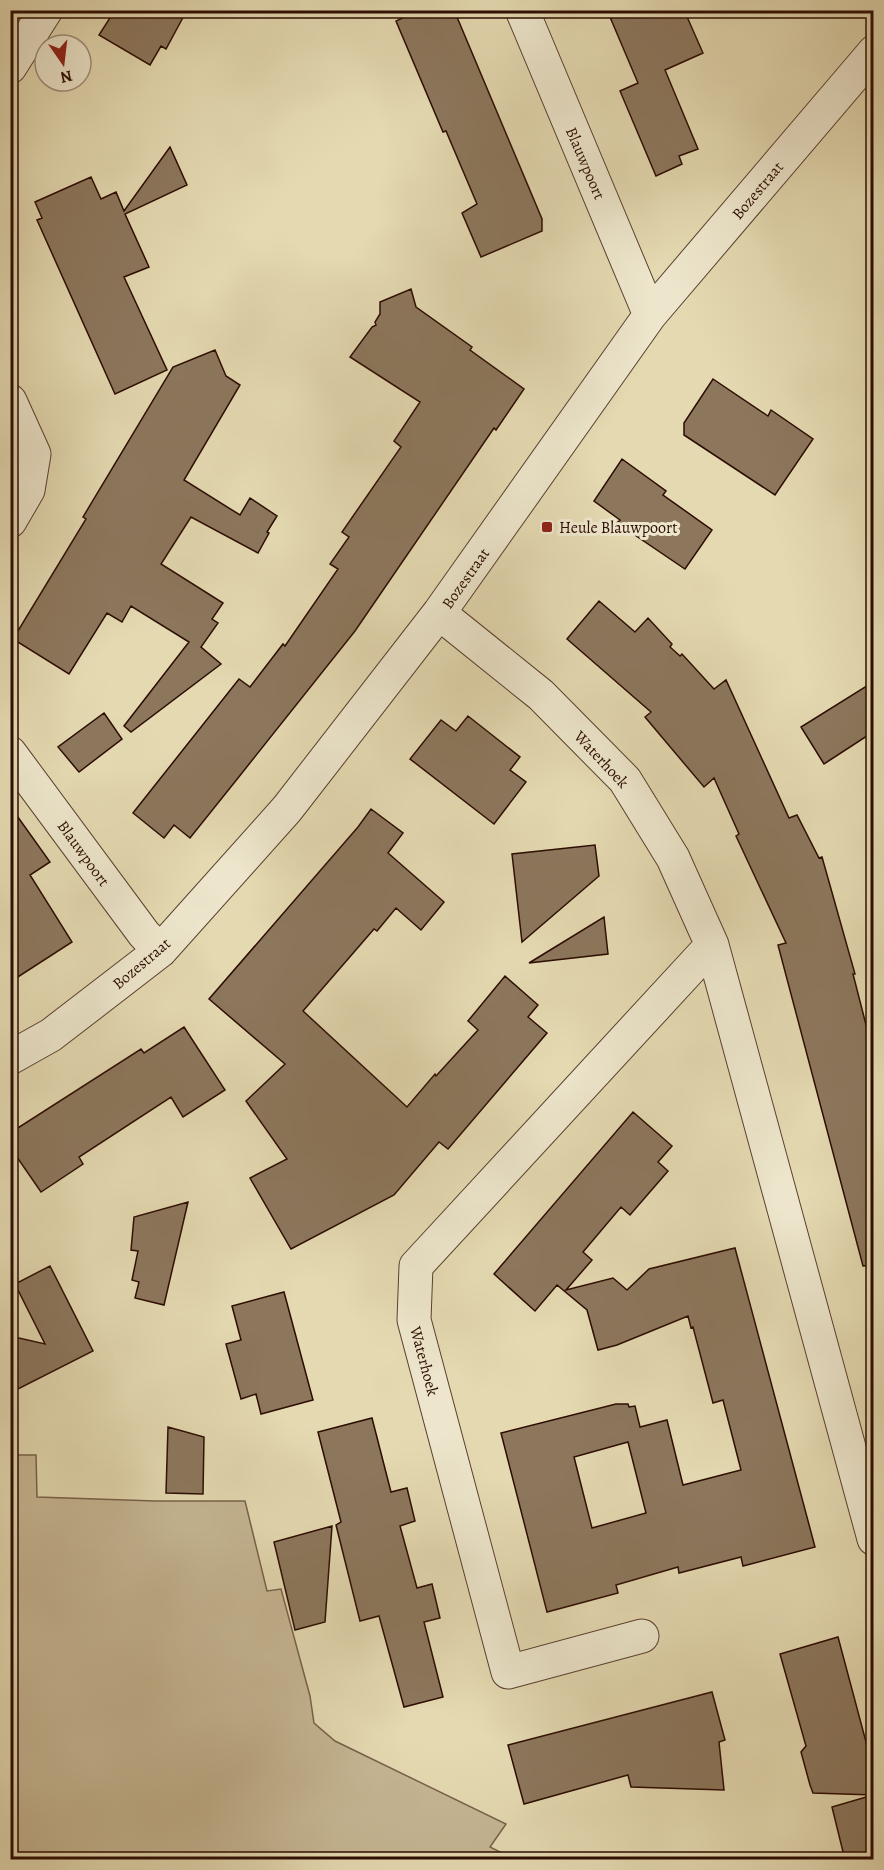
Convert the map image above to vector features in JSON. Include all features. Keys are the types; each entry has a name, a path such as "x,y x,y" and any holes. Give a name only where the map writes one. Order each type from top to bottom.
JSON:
{"street":[{"path":"10,67 46,10"},
{"name":"Blauwpoort","path":"522,10 650,315"},
{"name":"Bozestraat","path":"10,1058 51,1035 160,951 287,809 439,614 650,315 873,52"},
{"path":"10,401 34,454 28,490 10,521"},
{"name":"Waterhoek","path":"439,614 541,695 625,780 673,858 712,945 873,1539"},
{"name":"Blauwpoort","path":"10,753 144,934 160,951"},
{"name":"Waterhoek","path":"642,1635 508,1672 414,1320 416,1266 712,945"}],"shaded area":[{"path":"11,1455 36,1455 37,1497 245,1501 267,1591 281,1589 310,1696 314,1723 335,1741 506,1824 490,1847 514,1859 11,1859"}],"building":[{"path":"115,10 187,10 166,49 161,46 150,65 99,35"},
{"path":"419,10 454,10 542,219 542,231 481,257 462,213 477,204 446,131 443,132 396,21"},
{"path":"607,10 684,10 703,53 665,70 698,149 679,156 682,164 656,176 620,91 638,83"},
{"path":"170,147 187,185 125,214 149,267 124,277 167,370 115,394 37,220 42,218 35,202 91,177 101,199 116,192 124,211"},
{"path":"411,289 416,307 472,347 470,350 524,389 496,430 494,428 355,631 190,838 174,825 164,838 133,813 239,679 250,687 283,644 285,646 338,569 330,564 349,537 342,532 401,447 394,441 420,402 350,357 372,327 376,325 375,322 380,314 380,302"},
{"path":"215,350 226,376 240,385 184,480 240,515 250,498 277,516 258,553 191,517 161,564 223,603 212,619 218,623 201,647 221,664 131,732 124,726 189,642 131,606 122,622 107,613 69,674 13,639 86,519 83,517 173,367"},
{"path":"713,379 768,416 771,410 813,439 775,495 684,435 684,423"},
{"path":"622,459 666,491 663,495 712,530 685,569 617,523 620,520 594,501"},
{"path":"599,601 635,632 648,618 672,644 670,647 680,656 682,654 714,689 726,680 789,818 797,815 819,858 822,857 855,974 853,974 873,1052 873,1265 863,1266 778,945 786,943 736,836 739,834 714,778 704,787 645,717 651,712 567,639"},
{"path":"873,682 873,732 824,764 801,727"},
{"path":"104,713 122,739 79,772 58,747"},
{"path":"468,716 520,757 510,770 526,782 494,824 410,759 441,720 456,731"},
{"path":"10,806 50,862 30,875 72,942 10,982"},
{"path":"371,809 403,833 388,853 444,902 421,930 396,908 377,931 374,929 303,1011 407,1107 478,1030 468,1021 505,976 538,1005 528,1017 547,1033 448,1149 439,1142 394,1195 291,1249 250,1178 287,1159 246,1101 285,1064 209,999"},
{"path":"595,845 599,876 522,942 512,854"},
{"path":"604,917 608,954 529,963"},
{"path":"184,1027 225,1090 183,1117 171,1097 79,1157 83,1164 41,1192 10,1147 10,1133 141,1049 144,1053"},
{"path":"633,1112 672,1146 658,1162 668,1171 630,1215 621,1207 583,1252 592,1260 566,1290 613,1278 627,1290 649,1269 735,1248 815,1547 743,1566 741,1557 679,1573 678,1567 616,1585 618,1593 547,1612 501,1433 616,1404 628,1404 629,1407 635,1406 640,1427 667,1420 683,1485 741,1470 723,1400 713,1403 688,1316 617,1345 598,1350 587,1310 557,1285 535,1311 494,1274","holes":["628,1442 646,1513 592,1528 574,1457"]},
{"path":"188,1202 164,1305 135,1298 139,1282 132,1280 138,1251 131,1250 134,1217"},
{"path":"50,1266 93,1351 10,1393 10,1336 45,1344 15,1284"},
{"path":"284,1292 313,1400 261,1414 256,1394 241,1399 226,1344 241,1340 232,1306"},
{"path":"372,1418 391,1492 407,1488 415,1521 400,1526 417,1588 432,1584 440,1618 424,1622 443,1697 404,1707 379,1616 360,1621 336,1525 341,1522 318,1432"},
{"path":"168,1427 204,1437 203,1494 166,1493"},
{"path":"332,1526 325,1622 295,1630 274,1542"},
{"path":"838,1637 873,1768 873,1795 813,1793 801,1752 806,1746 780,1654"},
{"path":"712,1692 725,1740 719,1742 724,1790 631,1787 628,1775 524,1804 508,1745"},
{"path":"873,1795 873,1860 845,1860 832,1807"}],"place":[{"name":"Heule Blauwpoort","path":"547,527"}]}
